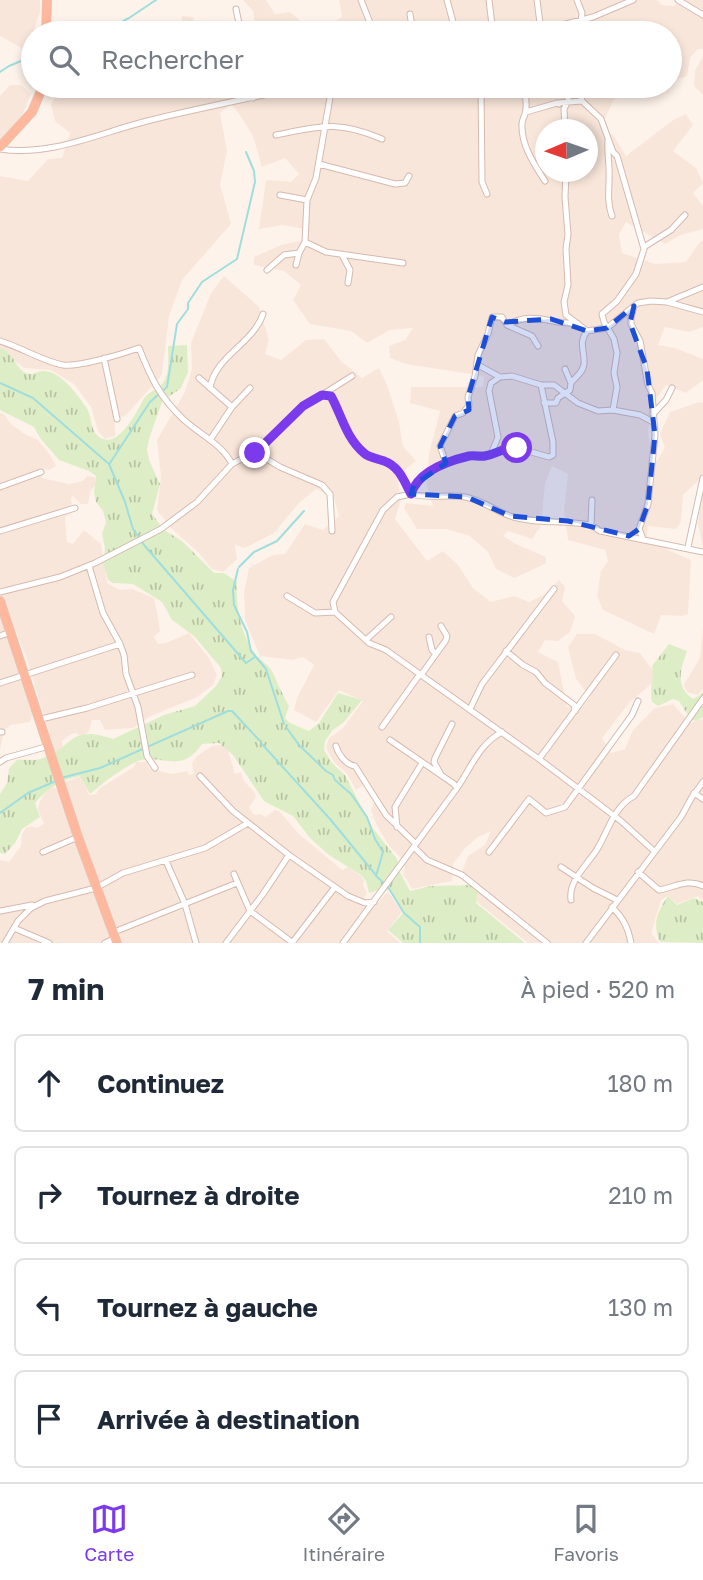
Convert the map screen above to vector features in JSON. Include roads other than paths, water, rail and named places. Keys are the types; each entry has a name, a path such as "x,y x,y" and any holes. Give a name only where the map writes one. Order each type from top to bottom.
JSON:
{"highway":[{"path":"46,21 47,0"},
{"path":"0,148 32,112 38,98"},
{"path":"0,601 78,837 116,938"}],"street":[{"path":"361,0 369,21"},
{"path":"447,0 453,21"},
{"path":"489,0 492,21"},
{"path":"537,0 540,21"},
{"path":"577,0 582,13 581,20"},
{"path":"578,21 633,0"},
{"path":"678,0 700,14 703,6"},
{"path":"236,9 239,21"},
{"path":"410,14 411,21"},
{"path":"0,148 23,153 37,151 171,115 253,98"},
{"path":"296,265 305,242 307,201 319,164 330,98"},
{"path":"481,98 482,182 487,194"},
{"path":"582,98 601,119 626,180 644,247 636,274 617,301 602,314 614,339 617,353 614,373 617,387 613,410"},
{"path":"527,100 536,107"},
{"path":"527,100 522,123 525,147 535,164"},
{"path":"565,119 568,101"},
{"path":"526,112 536,107 582,101"},
{"path":"557,103 565,108"},
{"path":"276,135 325,125 358,129 382,139"},
{"path":"608,137 608,204 612,216"},
{"path":"319,164 395,184 405,183 409,176"},
{"path":"566,182 568,234 568,285 564,302 566,315 587,331 607,328 642,302 667,302 703,312"},
{"path":"280,195 307,201"},
{"path":"644,247 671,230 685,215"},
{"path":"305,242 326,252 402,263"},
{"path":"267,270 284,255 299,253"},
{"path":"342,255 350,270 348,283"},
{"path":"667,302 703,287"},
{"path":"629,536 639,529 648,505 654,435 652,393 640,341 631,324 634,306"},
{"path":"210,388 216,369 259,328 263,314"},
{"path":"558,322 566,315"},
{"path":"446,463 440,446 454,416 469,405 468,397 478,365 478,355 488,334 492,317 502,317 507,326 533,336 538,346"},
{"path":"507,326 516,320 534,317 577,323"},
{"path":"516,320 517,328"},
{"path":"544,403 556,403 558,398 570,390 571,383 580,374 584,363 581,343 587,331"},
{"path":"0,341 61,365 104,358 139,348 159,394 184,420 228,454 232,464"},
{"path":"104,358 117,419"},
{"path":"478,365 500,377"},
{"path":"565,369 571,383"},
{"path":"0,592 60,577 89,566 161,529 197,502 232,464 255,453 303,406 352,376"},
{"path":"491,454 498,437 489,391 491,383 500,377 512,376 541,385 554,385 578,403 598,411 613,410 653,420"},
{"path":"199,378 232,407"},
{"path":"411,494 414,485 431,471 446,463 491,454 505,447 510,440 517,448 549,457 553,455 553,442 541,385"},
{"path":"210,440 232,407 250,388"},
{"path":"653,420 672,388"},
{"path":"322,395 331,396 340,420 366,456 397,467 411,494"},
{"path":"255,453 321,485 330,495 332,531"},
{"path":"0,487 41,472"},
{"path":"688,547 703,478"},
{"path":"654,851 614,816 539,759 386,650 369,643 335,612 333,602 383,510 397,497 411,494 421,497 467,497 489,504 510,516 591,525 600,531 703,552"},
{"path":"591,525 592,500"},
{"path":"0,531 75,508"},
{"path":"639,529 643,539"},
{"path":"89,566 103,612 120,644 132,694 138,707 147,756 155,768"},
{"path":"470,709 482,684 554,589"},
{"path":"287,596 314,613 335,612"},
{"path":"367,639 391,617"},
{"path":"383,727 446,640 447,636 441,626"},
{"path":"0,636 11,632"},
{"path":"429,637 432,650 436,654"},
{"path":"0,683 120,644"},
{"path":"506,651 536,672 545,683 574,705 575,711"},
{"path":"539,759 616,655"},
{"path":"41,719 192,676"},
{"path":"571,900 570,895 577,876 598,848 614,816 625,800 634,796 703,699"},
{"path":"489,852 529,799 546,813 565,807 632,715 638,701"},
{"path":"442,776 434,762 452,724"},
{"path":"343,943 469,771 473,758 502,732"},
{"path":"390,740 457,788"},
{"path":"0,762 49,746"},
{"path":"336,746 338,753 350,766 355,766 386,815 427,860 462,875 547,943"},
{"path":"397,827 395,807 422,763"},
{"path":"200,776 233,811 289,855 359,902 374,902"},
{"path":"586,943 681,817 703,782"},
{"path":"694,793 703,799"},
{"path":"5,943 31,908 45,901 96,888 123,873 217,843 225,835 248,823"},
{"path":"43,852 78,837"},
{"path":"226,943 289,855"},
{"path":"166,861 185,904 196,943"},
{"path":"561,867 617,900"},
{"path":"638,872 659,890 688,883 703,886"},
{"path":"234,874 250,912 292,943 335,887"},
{"path":"105,943 185,904 237,883"},
{"path":"0,911 36,906"},
{"path":"612,907 629,929 631,943"},
{"path":"14,928 48,943"}],"waterway":[{"path":"123,21 156,0"},
{"path":"0,72 21,61"},
{"path":"110,463 150,402 167,387 177,324 188,309 188,303 202,282 237,259 255,182 254,171 246,152"},
{"path":"0,383 33,398 109,464 133,529 144,545 246,663 255,657"},
{"path":"239,567 254,552 277,541 304,511"},
{"path":"238,569 233,590 234,605 247,632 251,651 266,669 284,724"},
{"path":"61,778 100,768 228,711 232,711 259,740"},
{"path":"286,727 299,745 351,794 367,817 383,852 376,876 384,883"},
{"path":"261,743 330,819 375,874"},
{"path":"0,813 28,793 56,781"},
{"path":"388,887 404,913 420,927 420,943"}]}
